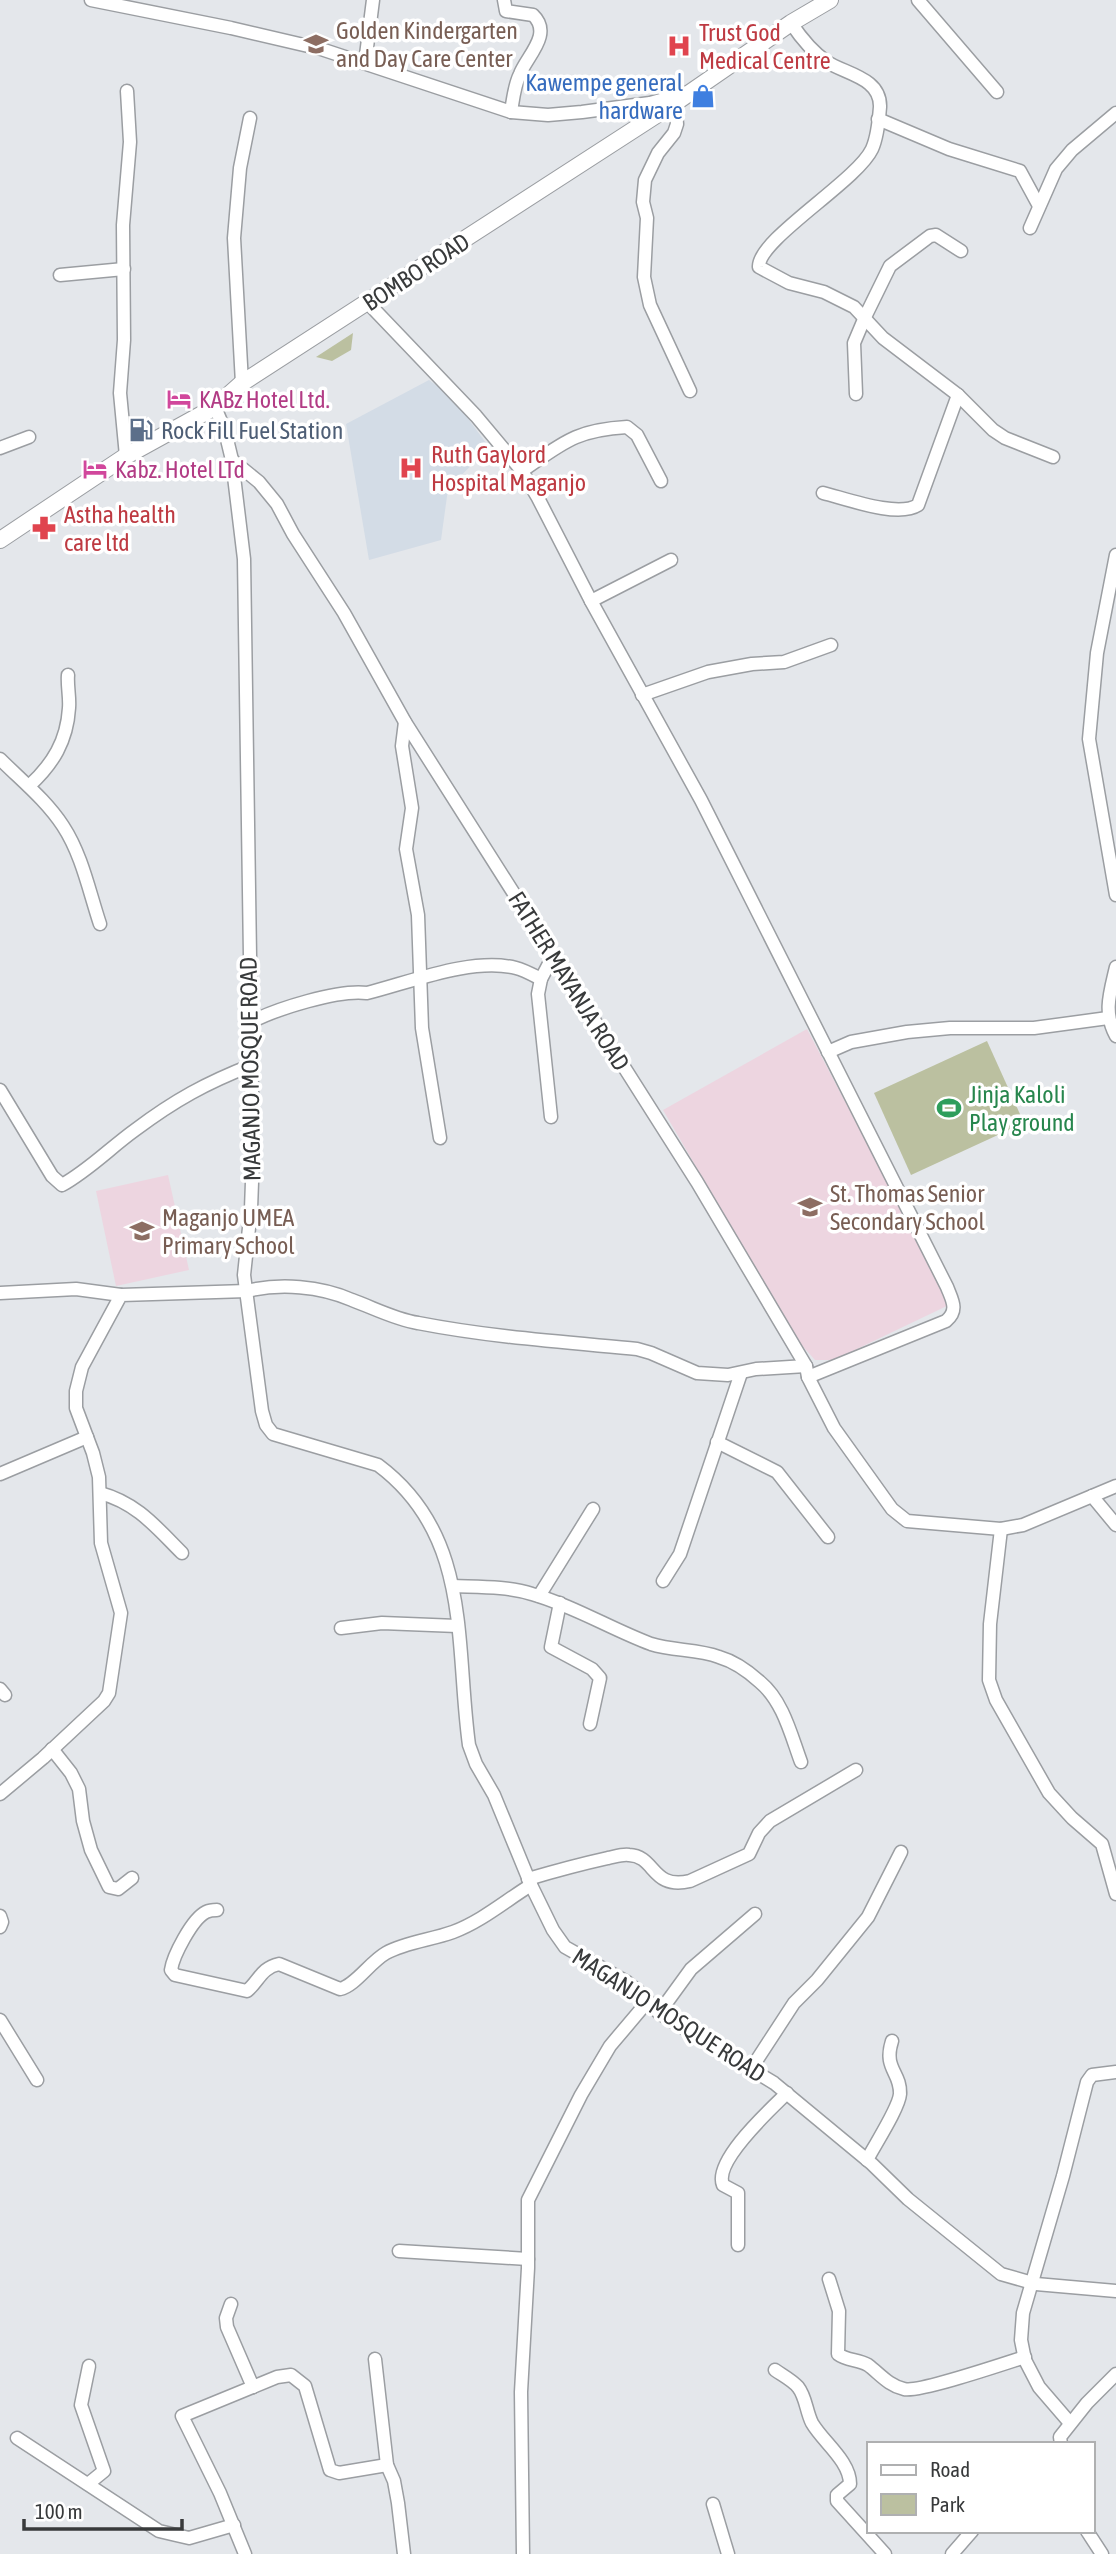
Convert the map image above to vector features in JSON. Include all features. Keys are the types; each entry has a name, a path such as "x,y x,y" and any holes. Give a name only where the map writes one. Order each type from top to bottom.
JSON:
{"main road":[{"name":"BOMBO ROAD","path":"0,540 126,456 215,407 242,383 368,303 791,23 831,0"}],"street":[{"path":"91,0 120,2 308,46 511,112 548,115 680,98 674,133 657,153 645,180 643,202 647,218 644,277 653,312 690,391"},
{"path":"365,63 373,0"},
{"path":"504,0 506,11 533,15 541,31 537,45 518,78 511,112"},
{"path":"918,0 997,92"},
{"path":"791,23 803,42 814,51 875,89 880,102 878,119 872,149 867,157 771,245 758,265 780,279 847,302 883,338 958,395 1005,438 1053,457"},
{"path":"126,456 120,393 124,340 124,212 130,142 127,91"},
{"path":"1030,228 1056,169 1089,134 1116,113"},
{"path":"242,383 234,238 240,168 250,118"},
{"path":"878,119 949,149 1020,171 1039,206"},
{"path":"856,394 853,343 890,266 930,236 936,235 961,251"},
{"path":"60,275 124,269"},
{"path":"0,1293 76,1289 121,1295 247,1291 264,1287 314,1289 351,1299 388,1315 416,1323 482,1334 636,1349 697,1373 728,1375 768,1368 807,1372 896,1343 946,1321 953,1314 955,1307 947,1287 701,800 538,498 522,471 476,416 368,303"},
{"path":"823,493 892,510 910,510 918,505 958,395"},
{"name":"MAGANJO MOSQUE ROAD","path":"215,407 225,431 232,460 245,582 253,1169 244,1275 266,1425 273,1434 378,1465 393,1476 436,1533 446,1556 453,1586 468,1745 494,1795 529,1882 553,1930 565,1947 627,1982 659,2013 787,2093 867,2160 908,2199 993,2268 1013,2278 1032,2283 1060,2288 1116,2291"},
{"path":"522,471 585,432 627,427 637,435 661,481"},
{"path":"0,448 29,437"},
{"name":"FATHER MAYANJA ROAD","path":"232,460 259,482 277,504 344,613 405,722 736,1244 807,1372 834,1428 899,1516 907,1521 920,1523 1002,1529 1023,1525 1116,1486"},
{"path":"1116,555 1097,653 1088,739 1112,850 1116,895"},
{"path":"592,601 671,560"},
{"path":"642,695 667,684 709,672 752,664 784,662 831,645"},
{"path":"29,786 56,755 66,732 68,675"},
{"path":"405,722 402,746 412,808 406,849 418,915 424,1039 440,1138"},
{"path":"0,759 29,786 64,828 81,864 100,924"},
{"path":"551,1117 538,994 541,979 553,956"},
{"path":"1116,967 1107,1004 1108,1018 1116,1036"},
{"path":"251,1022 267,1014 335,994 352,991 367,993 460,968 517,968 541,979"},
{"path":"828,1052 851,1042 907,1032 950,1028 1034,1028 1108,1018"},
{"path":"0,1090 52,1176 62,1185 80,1175 133,1131 196,1088 253,1065"},
{"path":"0,1794 104,1701 111,1684 121,1613 101,1544 99,1477 87,1437 78,1418 76,1391 82,1367 121,1295"},
{"path":"663,1581 680,1554 741,1373"},
{"path":"0,1474 87,1437"},
{"path":"717,1442 777,1472 828,1537"},
{"path":"100,1493 122,1500 139,1511 182,1553"},
{"path":"1092,1496 1116,1525"},
{"path":"539,1596 593,1509"},
{"path":"1002,1529 990,1624 989,1680 996,1700 1049,1793 1102,1844 1116,1894"},
{"path":"453,1586 494,1587 539,1596 652,1644 718,1656 761,1682 772,1694 784,1716 801,1762"},
{"path":"560,1603 551,1647 592,1669 600,1678 590,1724"},
{"path":"341,1628 382,1623 457,1626"},
{"path":"52,1749 71,1773 79,1789 83,1821 91,1850 109,1888 118,1889 132,1878"},
{"path":"217,1910 203,1913 187,1933 172,1964 171,1970 175,1975 247,1991 269,1966 279,1964 340,1989 348,1986 384,1954 453,1932 496,1909 529,1882 573,1865 630,1854 642,1859 664,1880 680,1883 690,1881 749,1854 759,1833 770,1821 856,1770"},
{"path":"751,2069 794,2003 817,1980 868,1917 901,1852"},
{"path":"659,2013 691,1969 755,1913"},
{"path":"0,1916 0,1927"},
{"path":"523,2554 521,2392 528,2259 527,2208 532,2188 610,2046 648,2001"},
{"path":"0,2020 37,2080"},
{"path":"867,2160 899,2101 899,2085 888,2060 892,2041"},
{"path":"1070,2423 1039,2387 1025,2357 1021,2340 1023,2313 1087,2082 1092,2075 1116,2072"},
{"path":"738,2245 738,2193 723,2185 721,2177 737,2144 787,2093"},
{"path":"399,2251 528,2259"},
{"path":"828,2279 839,2311 838,2354 867,2364 899,2388 907,2390 926,2386 1025,2357"},
{"path":"231,2304 226,2318 227,2327 253,2387"},
{"path":"375,2359 387,2465 394,2481 404,2554"},
{"path":"88,2484 104,2471 81,2405 89,2366"},
{"path":"775,2370 796,2385 812,2422 850,2479 850,2484 837,2495 837,2501 885,2554"},
{"path":"1058,2441 1070,2423 1116,2374"},
{"path":"245,2554 182,2416 277,2377 290,2375 305,2386 330,2470 334,2473 387,2465"},
{"path":"17,2438 159,2531 189,2538 234,2525"},
{"path":"713,2504 728,2554"},
{"path":"952,2554 970,2533"},
{"path":"1088,2533 1102,2554"}],"shaded area":[{"name":"Ruth Gaylord Hospital Maganjo","path":"429,380 452,397 489,447 448,489 441,540 369,560 346,424"},
{"name":"St. Thomas Senior Secondary School","path":"807,1029 951,1304 834,1360 815,1360 797,1340 663,1110"},
{"name":"Maganjo UMEA Primary School","path":"168,1175 189,1270 116,1286 96,1191"}],"green space":[{"path":"353,333 351,350 332,361 316,357"},
{"name":"Jinja Kaloli Play ground","path":"987,1041 1024,1123 911,1175 874,1093"}],"place":[{"name":"Golden Kindergarten and Day Care Center","path":"316,44"},
{"name":"Trust God Medical Centre","path":"679,46"},
{"name":"Kawempe general hardware","path":"703,96"},
{"name":"KABz Hotel Ltd.","path":"179,399"},
{"name":"Rock Fill Fuel Station","path":"141,430"},
{"name":"Ruth Gaylord Hospital Maganjo","path":"411,468"},
{"name":"Kabz. Hotel LTd","path":"95,469"},
{"name":"Astha health care ltd","path":"44,528"},
{"name":"Jinja Kaloli Play ground","path":"949,1108"},
{"name":"St. Thomas Senior Secondary School","path":"810,1207"},
{"name":"Maganjo UMEA Primary School","path":"142,1231"}]}
